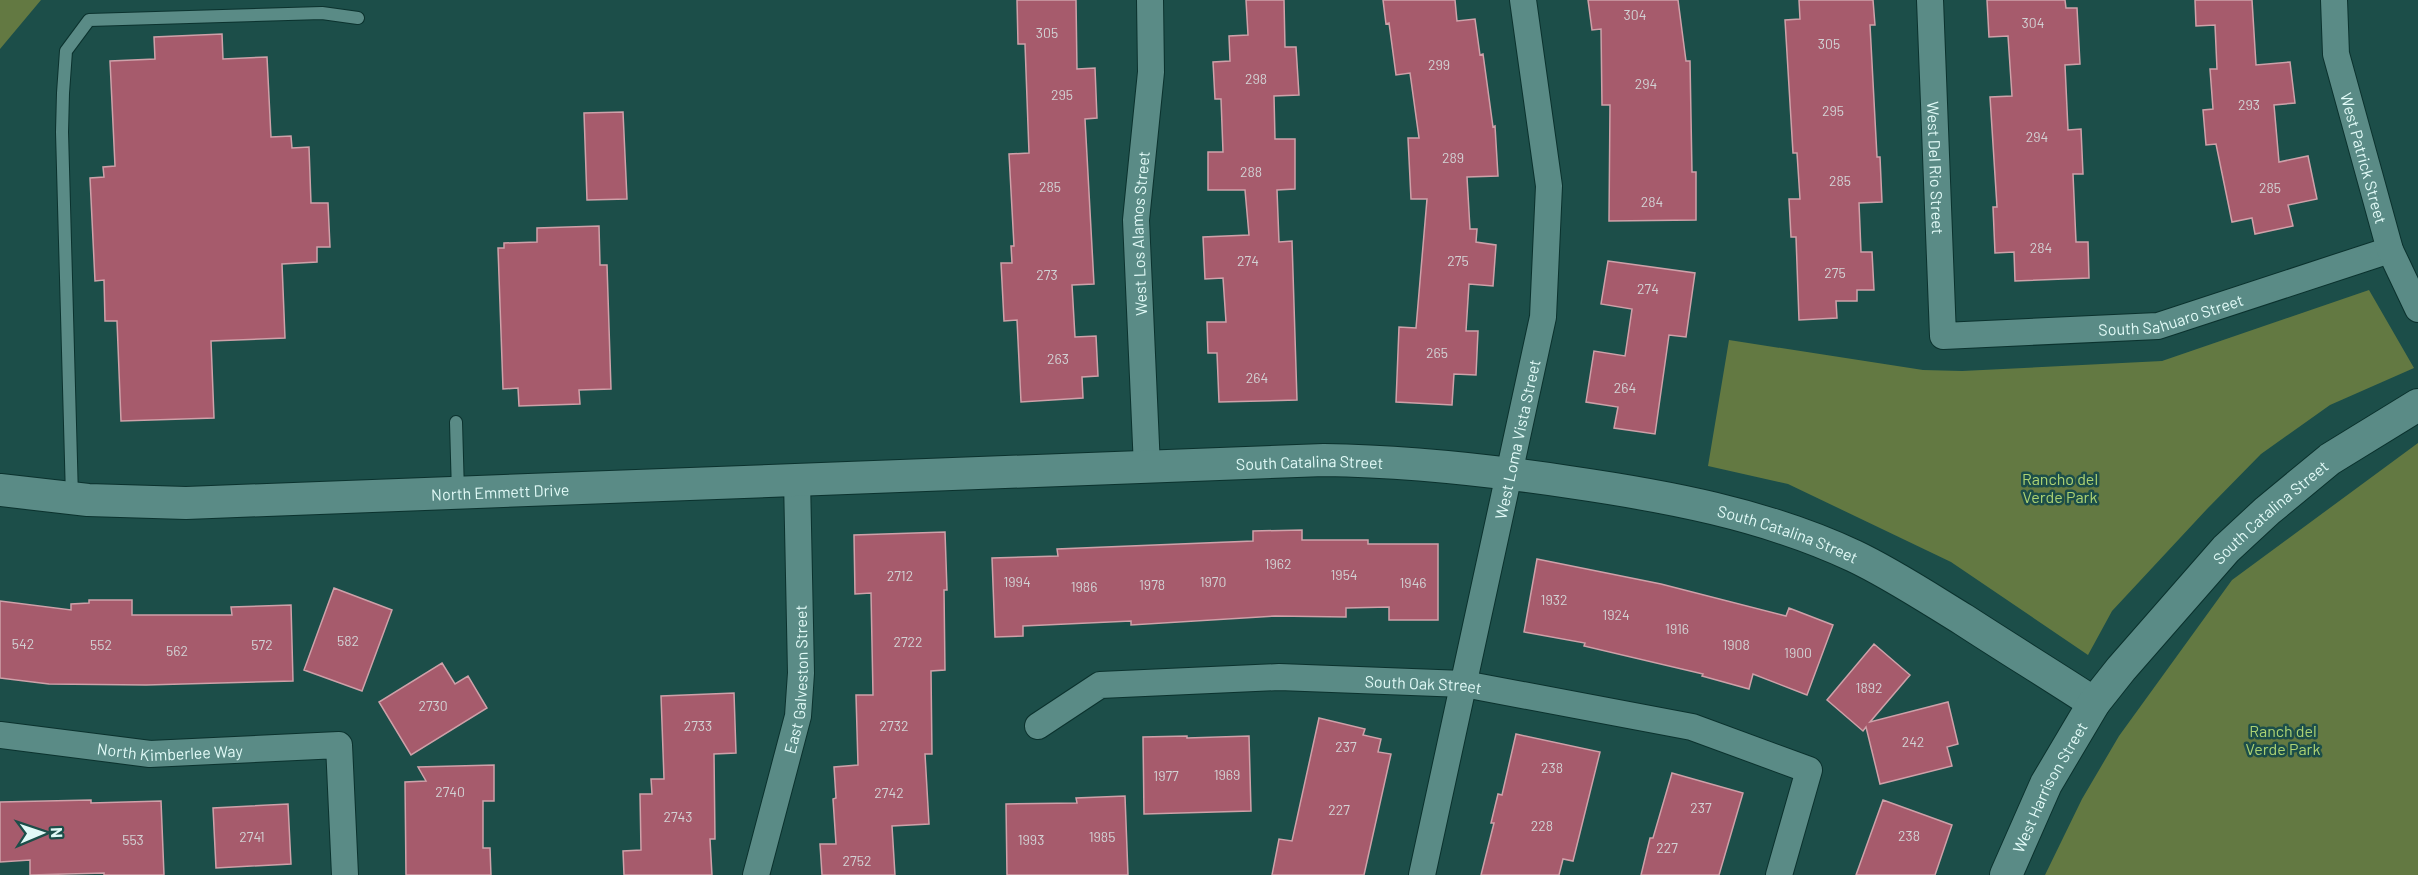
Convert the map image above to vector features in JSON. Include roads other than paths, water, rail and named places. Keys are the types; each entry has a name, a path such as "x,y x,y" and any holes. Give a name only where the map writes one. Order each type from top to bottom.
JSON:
{"street":[{"name":"West Los Alamos Street","path":"1147,467 1136,220 1151,72 1150,0"},
{"name":"West Loma Vista Street","path":"1422,875 1544,317 1549,186 1523,0"},
{"name":"West Del Rio Street","path":"1930,0 1943,336"},
{"name":"West Patrick Street","path":"2334,0 2336,54 2390,250 2418,309"},
{"name":"South Sahuaro Street","path":"1943,336 2158,326 2390,250"},
{"name":"South Catalina Street","path":"1002,471 1324,460 1382,461 1510,473 1692,502 1771,524 1854,556 1929,598 2094,703 2226,549 2267,511 2330,459 2418,405"},
{"name":"North Emmett Drive","path":"0,490 72,498 186,503 459,495 1002,471"},
{"name":"East Galveston Street","path":"756,875 798,716 801,673 796,479"},
{"name":"South Oak Street","path":"1038,726 1100,685 1279,677 1464,684 1692,727 1809,770 1779,875"},
{"name":"West Harrison Street","path":"2006,875 2046,784 2094,703"},
{"name":"North Kimberlee Way","path":"0,735 150,754 339,745 345,875"}],"lane":[{"path":"72,498 62,132 66,51 89,20 321,13 358,18"},
{"path":"456,422 459,495"}],"park label":[{"name":"Rancho del Verde Park","path":"2060,487"},
{"name":"Ranch del Verde Park","path":"2283,739"}]}
